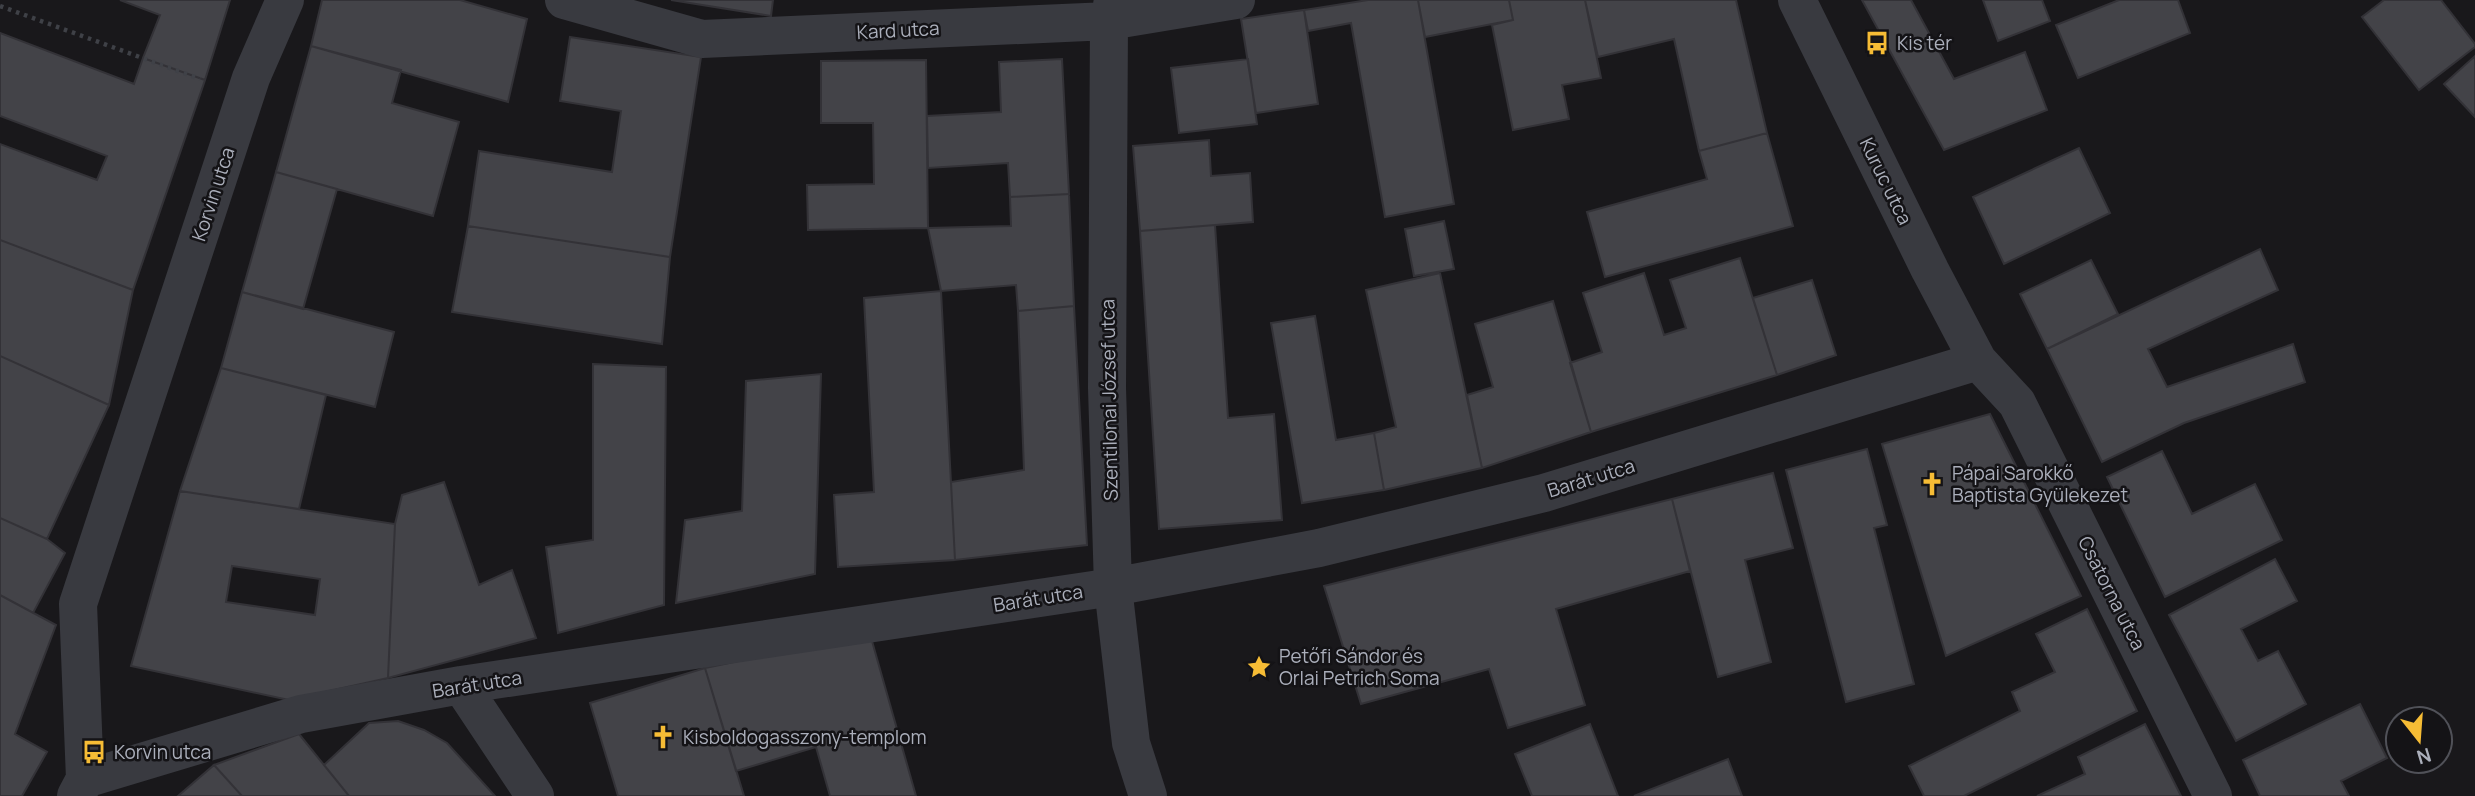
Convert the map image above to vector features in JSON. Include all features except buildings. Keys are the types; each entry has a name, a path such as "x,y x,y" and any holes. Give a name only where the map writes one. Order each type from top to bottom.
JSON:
{"street":[{"name":"Korvin utca","path":"80,788 78,604 247,91 285,0"},
{"name":"Kard utca","path":"564,0 702,39 1236,0"},
{"name":"Kuruc utca","path":"1797,0 1930,270 1978,361"},
{"name":"Szentilonai József utca","path":"1111,10 1107,388 1113,587 1132,743 1148,796"},
{"name":"Barát utca","path":"80,788 301,714 461,685 1113,587 1319,548 1544,493 1978,361"},
{"name":"Csatorna utca","path":"1978,361 2017,403 2213,796"},
{"path":"461,685 535,796"}],"path":[{"path":"0,6 205,80 247,91"}],"place":[{"name":"Kis tér","path":"1877,43"},
{"name":"Pápai Sarokkő Baptista Gyülekezet","path":"1932,484"},
{"name":"Petőfi Sándor és Orlai Petrich Soma","path":"1259,667"},
{"name":"Kisboldogasszony-templom","path":"663,737"},
{"name":"Korvin utca","path":"94,752"}]}
